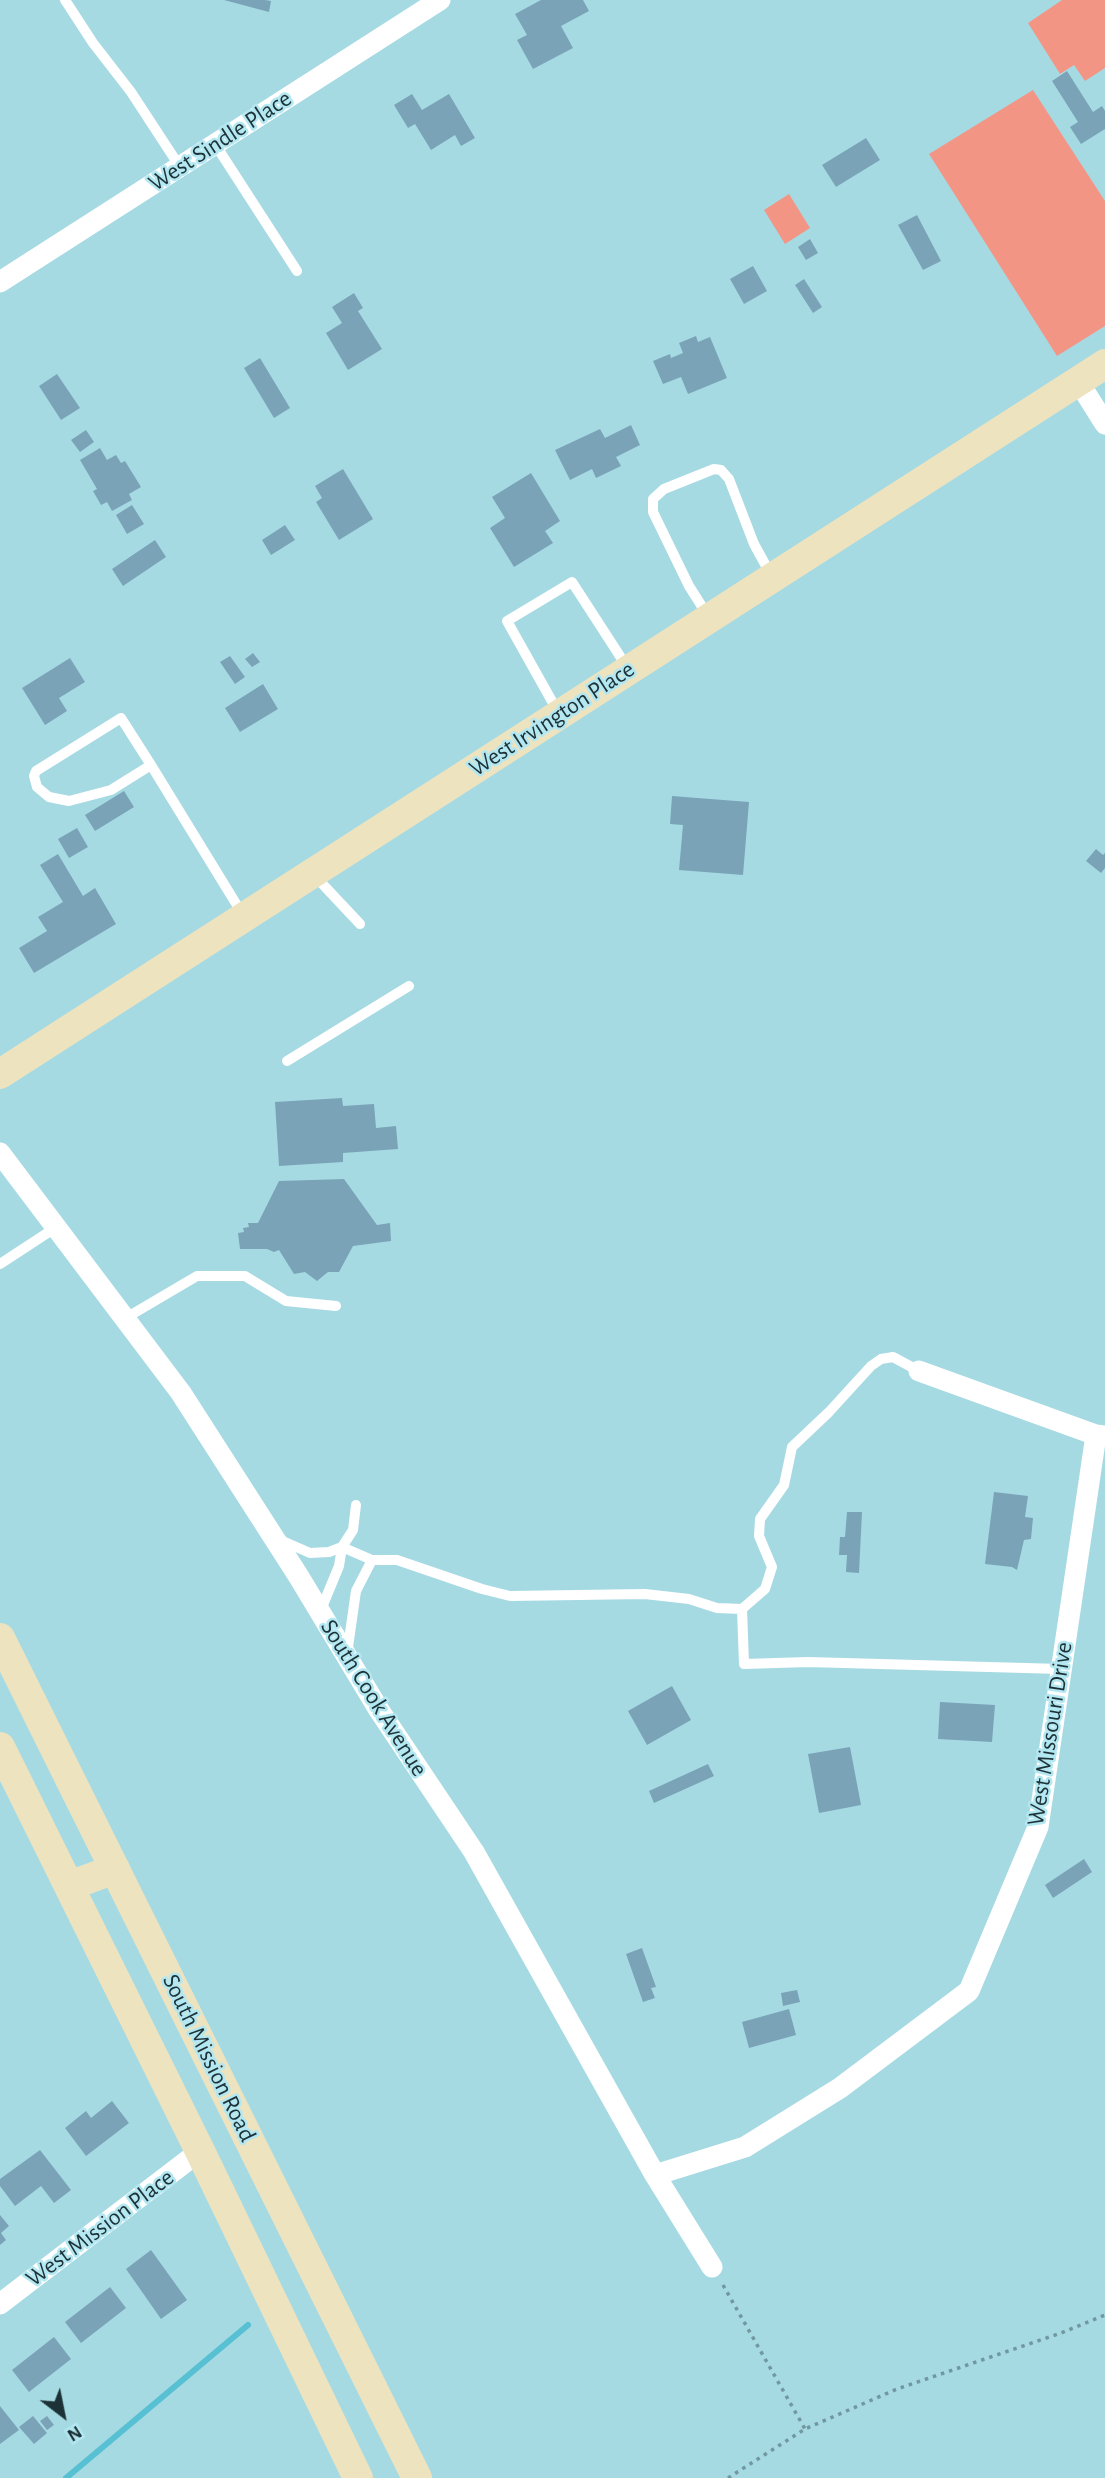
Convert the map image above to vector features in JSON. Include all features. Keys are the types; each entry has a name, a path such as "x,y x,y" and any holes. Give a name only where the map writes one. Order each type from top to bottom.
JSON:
{"main road":[{"name":"West Irvington Place","path":"0,1074 1105,364"},
{"name":"South Mission Road","path":"0,1637 416,2478"},
{"name":"South Mission Road","path":"0,1747 358,2478"},
{"path":"69,1886 115,1869"}],"street":[{"name":"West Sindle Place","path":"0,282 440,0"},
{"path":"1078,381 1105,424"},
{"name":"South Cook Avenue","path":"0,1153 181,1394 274,1537 379,1710 474,1852 655,2175 712,2267"},
{"path":"919,1371 1101,1435"},
{"name":"West Missouri Drive","path":"655,2175 746,2147 840,2088 970,1991 1038,1827 1061,1669 1101,1435"},
{"name":"West Mission Place","path":"0,2304 200,2151"}],"lane":[{"path":"65,0 93,43 131,92 180,167"},
{"path":"215,144 297,271"},
{"path":"709,618 689,586 653,512 653,499 664,489 714,469 721,470 729,479 754,544 772,577"},
{"path":"559,714 507,621 572,582 629,670"},
{"path":"151,765 111,790 69,801 49,797 37,787 34,776 36,771 121,718 151,765 244,917"},
{"path":"313,873 360,924"},
{"path":"287,1061 409,986"},
{"path":"0,1264 55,1228"},
{"path":"124,1319 197,1276 245,1276 286,1301 336,1306"},
{"path":"274,1537 310,1553 329,1552 342,1547 372,1560 397,1560 510,1596 645,1594 689,1599 717,1608 742,1609 765,1589 772,1567 759,1536 760,1519 784,1485 792,1447 881,1359 893,1357 919,1371"},
{"path":"320,1612 339,1566 342,1547 353,1530 356,1506"},
{"path":"346,1657 356,1591 372,1560"},
{"path":"742,1609 744,1664 808,1662 1061,1669"}],"path":[{"path":"712,2267 805,2429"},
{"path":"728,2478 805,2429 897,2389 1061,2333 1105,2315"}],"shaded area":[{"path":"1062,0 1105,0 1105,68 1085,81 1074,65 1060,74 1028,23"},
{"path":"1033,90 1105,201 1105,326 1057,356 929,154"},
{"path":"789,194 810,228 785,244 764,210"}],"building":[{"path":"224,0 265,0 271,1 269,12"},
{"path":"541,0 583,0 589,11 561,26 573,48 533,69 517,40 527,35 515,14"},
{"path":"1067,71 1093,112 1102,106 1105,111 1105,129 1081,144 1070,127 1078,122 1052,81"},
{"path":"412,94 422,110 449,94 475,138 461,146 455,135 431,150 415,124 408,128 394,105"},
{"path":"866,138 880,160 836,187 822,165"},
{"path":"917,215 941,261 923,270 898,225"},
{"path":"810,239 818,253 806,260 798,247"},
{"path":"753,266 767,291 744,304 730,279"},
{"path":"804,279 822,307 813,313 795,285"},
{"path":"354,293 363,308 358,311 382,349 348,370 326,333 342,323 332,307"},
{"path":"696,336 698,342 710,337 727,378 688,394 681,377 663,384 653,361 670,354 671,358 683,353 679,343"},
{"path":"260,358 290,408 274,418 244,368"},
{"path":"57,374 80,408 61,420 39,386"},
{"path":"631,425 640,445 616,457 621,466 596,478 592,469 570,480 555,450 600,429 605,438"},
{"path":"86,430 94,442 80,452 71,440"},
{"path":"100,448 107,460 116,455 121,463 125,461 141,487 129,494 132,500 112,511 107,502 101,505 93,491 97,489 80,460"},
{"path":"343,469 373,519 339,540 316,502 322,498 315,486"},
{"path":"531,473 560,521 545,531 553,543 514,567 490,528 505,518 492,497"},
{"path":"132,505 144,524 127,534 116,515"},
{"path":"285,525 295,540 271,555 262,540"},
{"path":"155,540 166,557 123,586 112,569"},
{"path":"253,653 260,662 252,667 245,659"},
{"path":"230,656 245,677 235,684 220,662"},
{"path":"70,658 85,682 59,698 67,711 45,725 22,688"},
{"path":"263,684 278,709 240,732 225,708"},
{"path":"124,791 134,807 95,831 85,815"},
{"path":"672,796 749,802 743,875 679,870 683,825 670,824"},
{"path":"77,828 88,847 69,858 58,839"},
{"path":"1096,849 1103,855 1105,853 1105,868 1101,873 1086,861"},
{"path":"58,854 83,896 95,888 116,924 34,973 19,948 47,931 38,917 63,902 40,865"},
{"path":"342,1098 343,1106 374,1104 376,1128 396,1126 398,1149 343,1153 343,1162 279,1166 275,1102"},
{"path":"344,1179 377,1225 390,1223 391,1241 353,1246 339,1272 328,1272 317,1281 305,1272 294,1274 279,1250 274,1252 267,1249 240,1249 238,1233 249,1227 248,1223 258,1223 279,1181"},
{"path":"994,1492 1028,1496 1025,1517 1033,1518 1031,1539 1024,1540 1017,1570 985,1564"},
{"path":"847,1512 862,1512 859,1573 846,1572 847,1555 839,1555 840,1537 845,1537"},
{"path":"672,1686 691,1720 647,1745 628,1711"},
{"path":"940,1702 995,1705 992,1742 938,1739"},
{"path":"850,1747 861,1805 819,1813 808,1754"},
{"path":"708,1764 714,1776 654,1803 649,1791"},
{"path":"1084,1859 1092,1872 1053,1898 1045,1885"},
{"path":"642,1948 656,1987 651,1988 655,1998 643,2002 626,1954"},
{"path":"797,1990 800,2002 783,2006 781,1993"},
{"path":"789,2009 796,2035 749,2048 742,2022"},
{"path":"112,2101 129,2123 86,2156 65,2128 86,2111 91,2118"},
{"path":"40,2150 71,2190 54,2203 41,2186 15,2206 0,2186 0,2179"},
{"path":"0,2215 9,2226 1,2233 6,2240 0,2245"},
{"path":"151,2250 187,2300 161,2319 126,2269"},
{"path":"110,2287 126,2308 81,2343 65,2322"},
{"path":"54,2337 71,2359 29,2392 12,2370"},
{"path":"0,2406 19,2430 0,2444"},
{"path":"33,2416 47,2433 34,2444 19,2427"},
{"path":"47,2416 54,2425 47,2430 40,2421"}],"waterway":[{"path":"66,2478 248,2325"}]}
